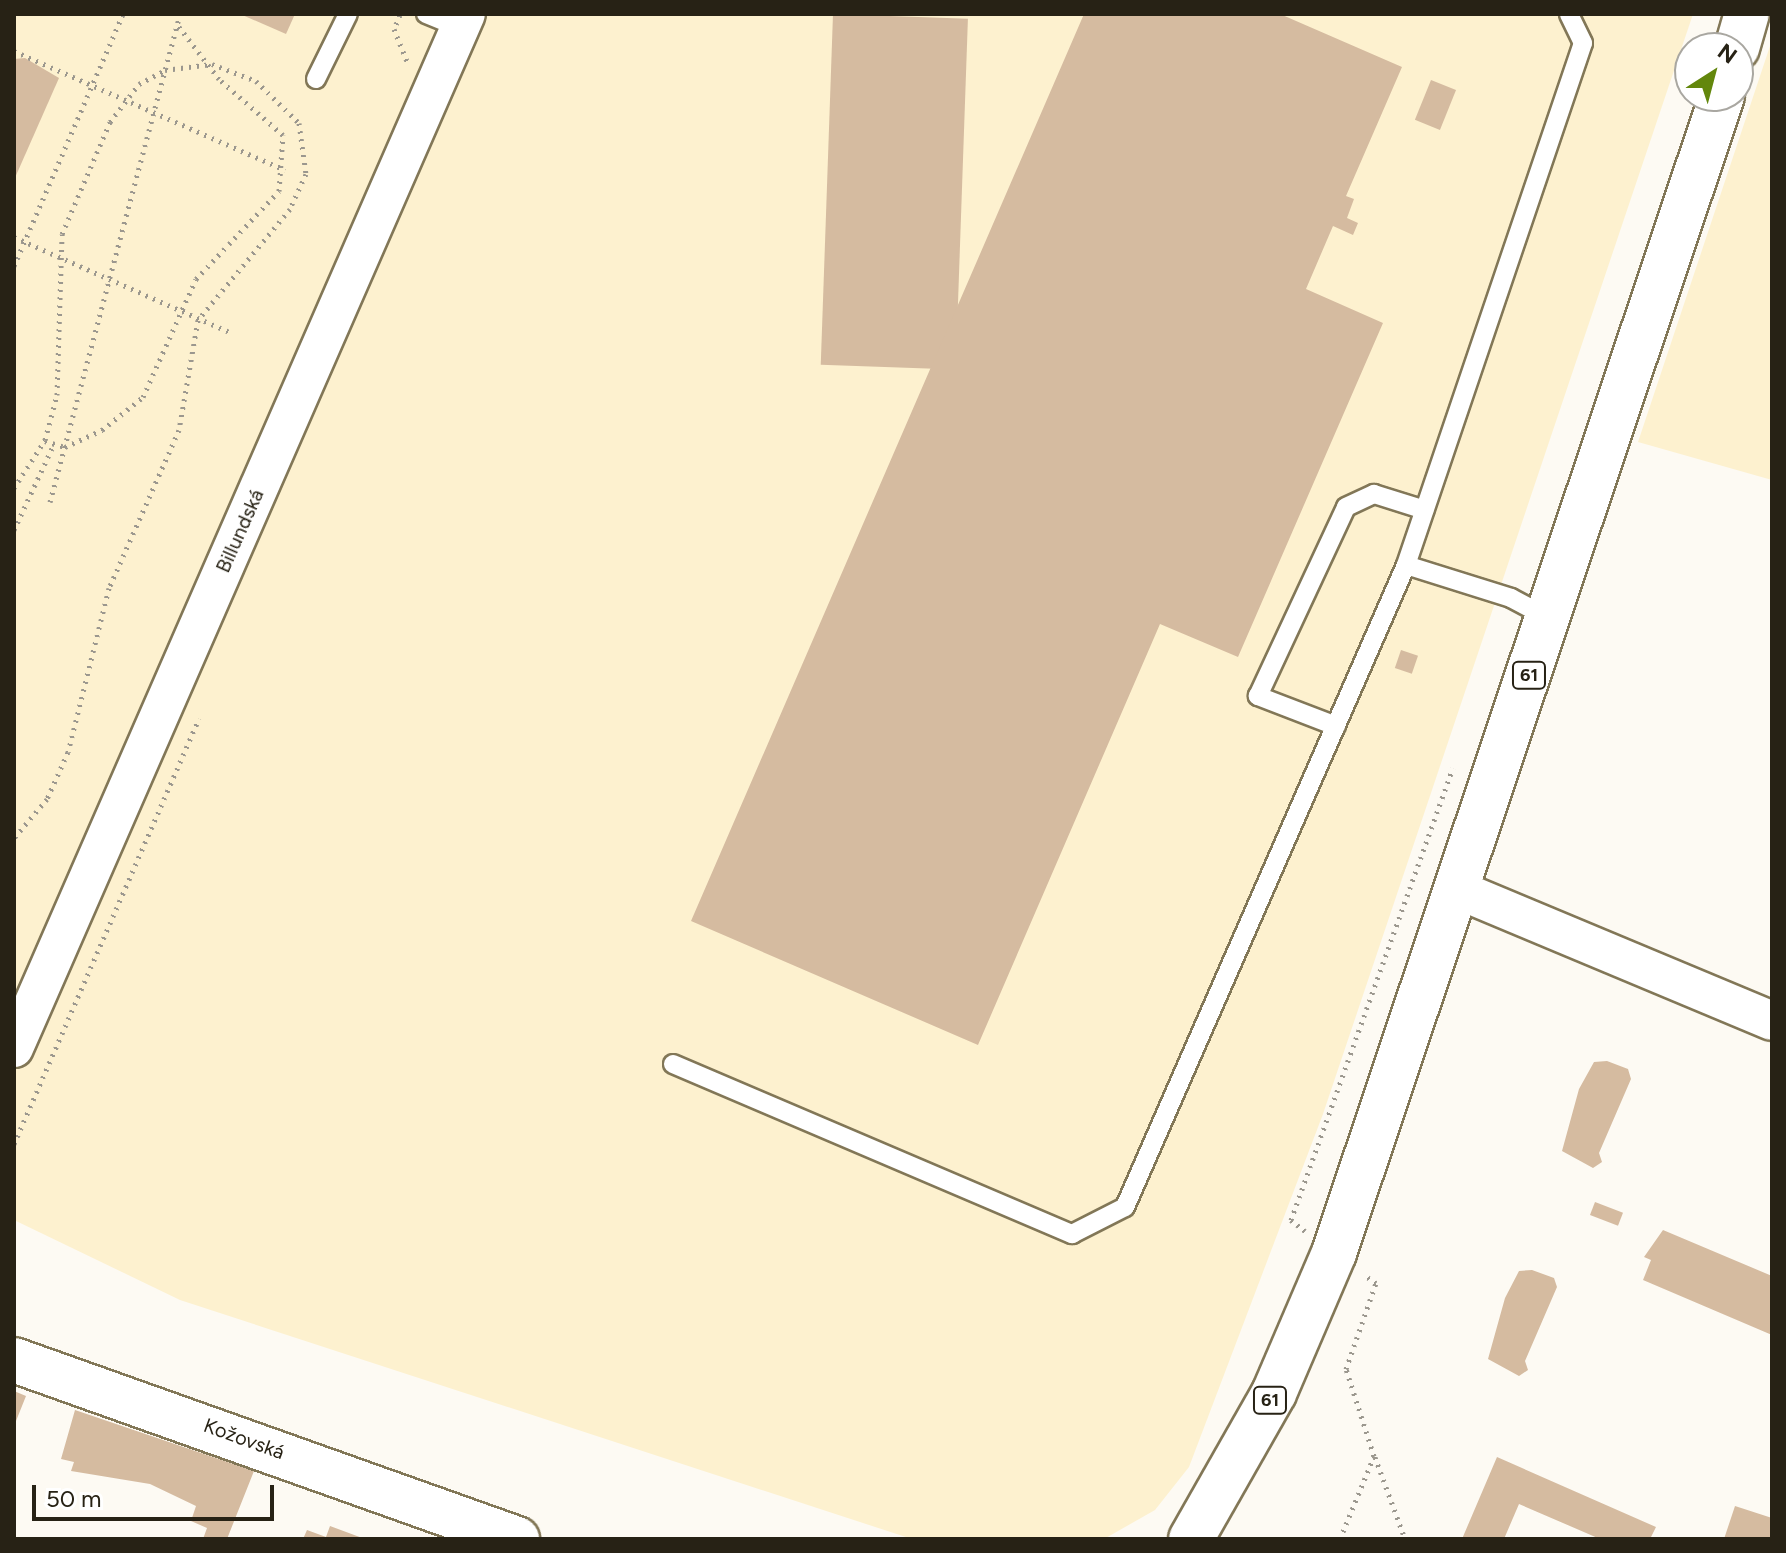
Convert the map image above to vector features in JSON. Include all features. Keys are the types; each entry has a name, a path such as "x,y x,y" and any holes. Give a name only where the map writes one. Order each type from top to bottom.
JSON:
{"main road":[{"name":"61","path":"1191,1539 1296,1346 1459,890 1717,112"},
{"name":"Kožovská","path":"14,1360 446,1527 517,1539"}],"street":[{"name":"Billundská","path":"14,1048 451,19"},
{"path":"1459,890 1772,1021"}],"lane":[{"path":"316,79 348,14"},
{"path":"673,1064 1072,1234 1125,1207 1406,565 1583,43 1569,14"},
{"path":"1336,726 1258,696 1346,507 1374,494 1425,510"},
{"path":"1406,565 1511,598 1549,618"}],"path":[{"path":"14,266 123,14"},
{"path":"50,502 180,14"},
{"path":"45,440 65,447 102,430 143,397 164,361 179,310 196,279 262,216 285,170 276,124 207,64 177,24"},
{"path":"14,51 285,170"},
{"path":"14,488 45,440 61,344 59,257 77,187 126,100 165,70 207,64 236,70 274,94 299,123 308,158 290,209 199,319 179,430 109,588 68,752 47,799 14,838"},
{"path":"14,237 232,333"},
{"path":"14,530 54,444"},
{"path":"1357,1271 1376,1283 1346,1369 1405,1539"},
{"path":"1340,1539 1374,1456"}],"shaded area":[{"path":"14,14 1693,14 1687,32 1674,32 1674,70 1323,1114 1189,1467 1155,1510 1104,1539 912,1539 180,1300 14,1220"},
{"path":"1772,40 1772,480 1638,442 1748,112 1754,112 1754,94"}],"building":[{"path":"240,14 295,14 286,34"},
{"path":"833,14 968,19 956,369 821,365"},
{"path":"1084,14 1280,14 1402,67 1346,196 1354,199 1347,218 1358,223 1353,235 1333,226 1306,289 1383,323 1238,657 1160,624 978,1045 691,921"},
{"path":"25,58 59,78 14,180 14,59"},
{"path":"1431,80 1456,90 1440,130 1415,120"},
{"path":"1401,650 1418,656 1412,674 1395,668"},
{"path":"1607,1061 1628,1069 1631,1079 1599,1153 1602,1162 1593,1168 1562,1151 1579,1089 1594,1062"},
{"path":"1595,1202 1623,1213 1618,1226 1590,1215"},
{"path":"1663,1230 1772,1276 1772,1335 1643,1280 1651,1260 1644,1257"},
{"path":"1532,1270 1554,1278 1557,1287 1525,1361 1528,1370 1519,1376 1488,1359 1505,1298 1519,1271"},
{"path":"14,1391 26,1396 14,1426"},
{"path":"75,1410 254,1471 227,1539 203,1539 207,1528 191,1521 196,1506 150,1484 71,1471 74,1462 61,1459"},
{"path":"1497,1457 1656,1527 1650,1539 1600,1539 1519,1504 1504,1539 1462,1539"},
{"path":"1735,1506 1772,1518 1772,1539 1724,1539"},
{"path":"330,1526 365,1539 303,1539 307,1530 326,1537"}]}
